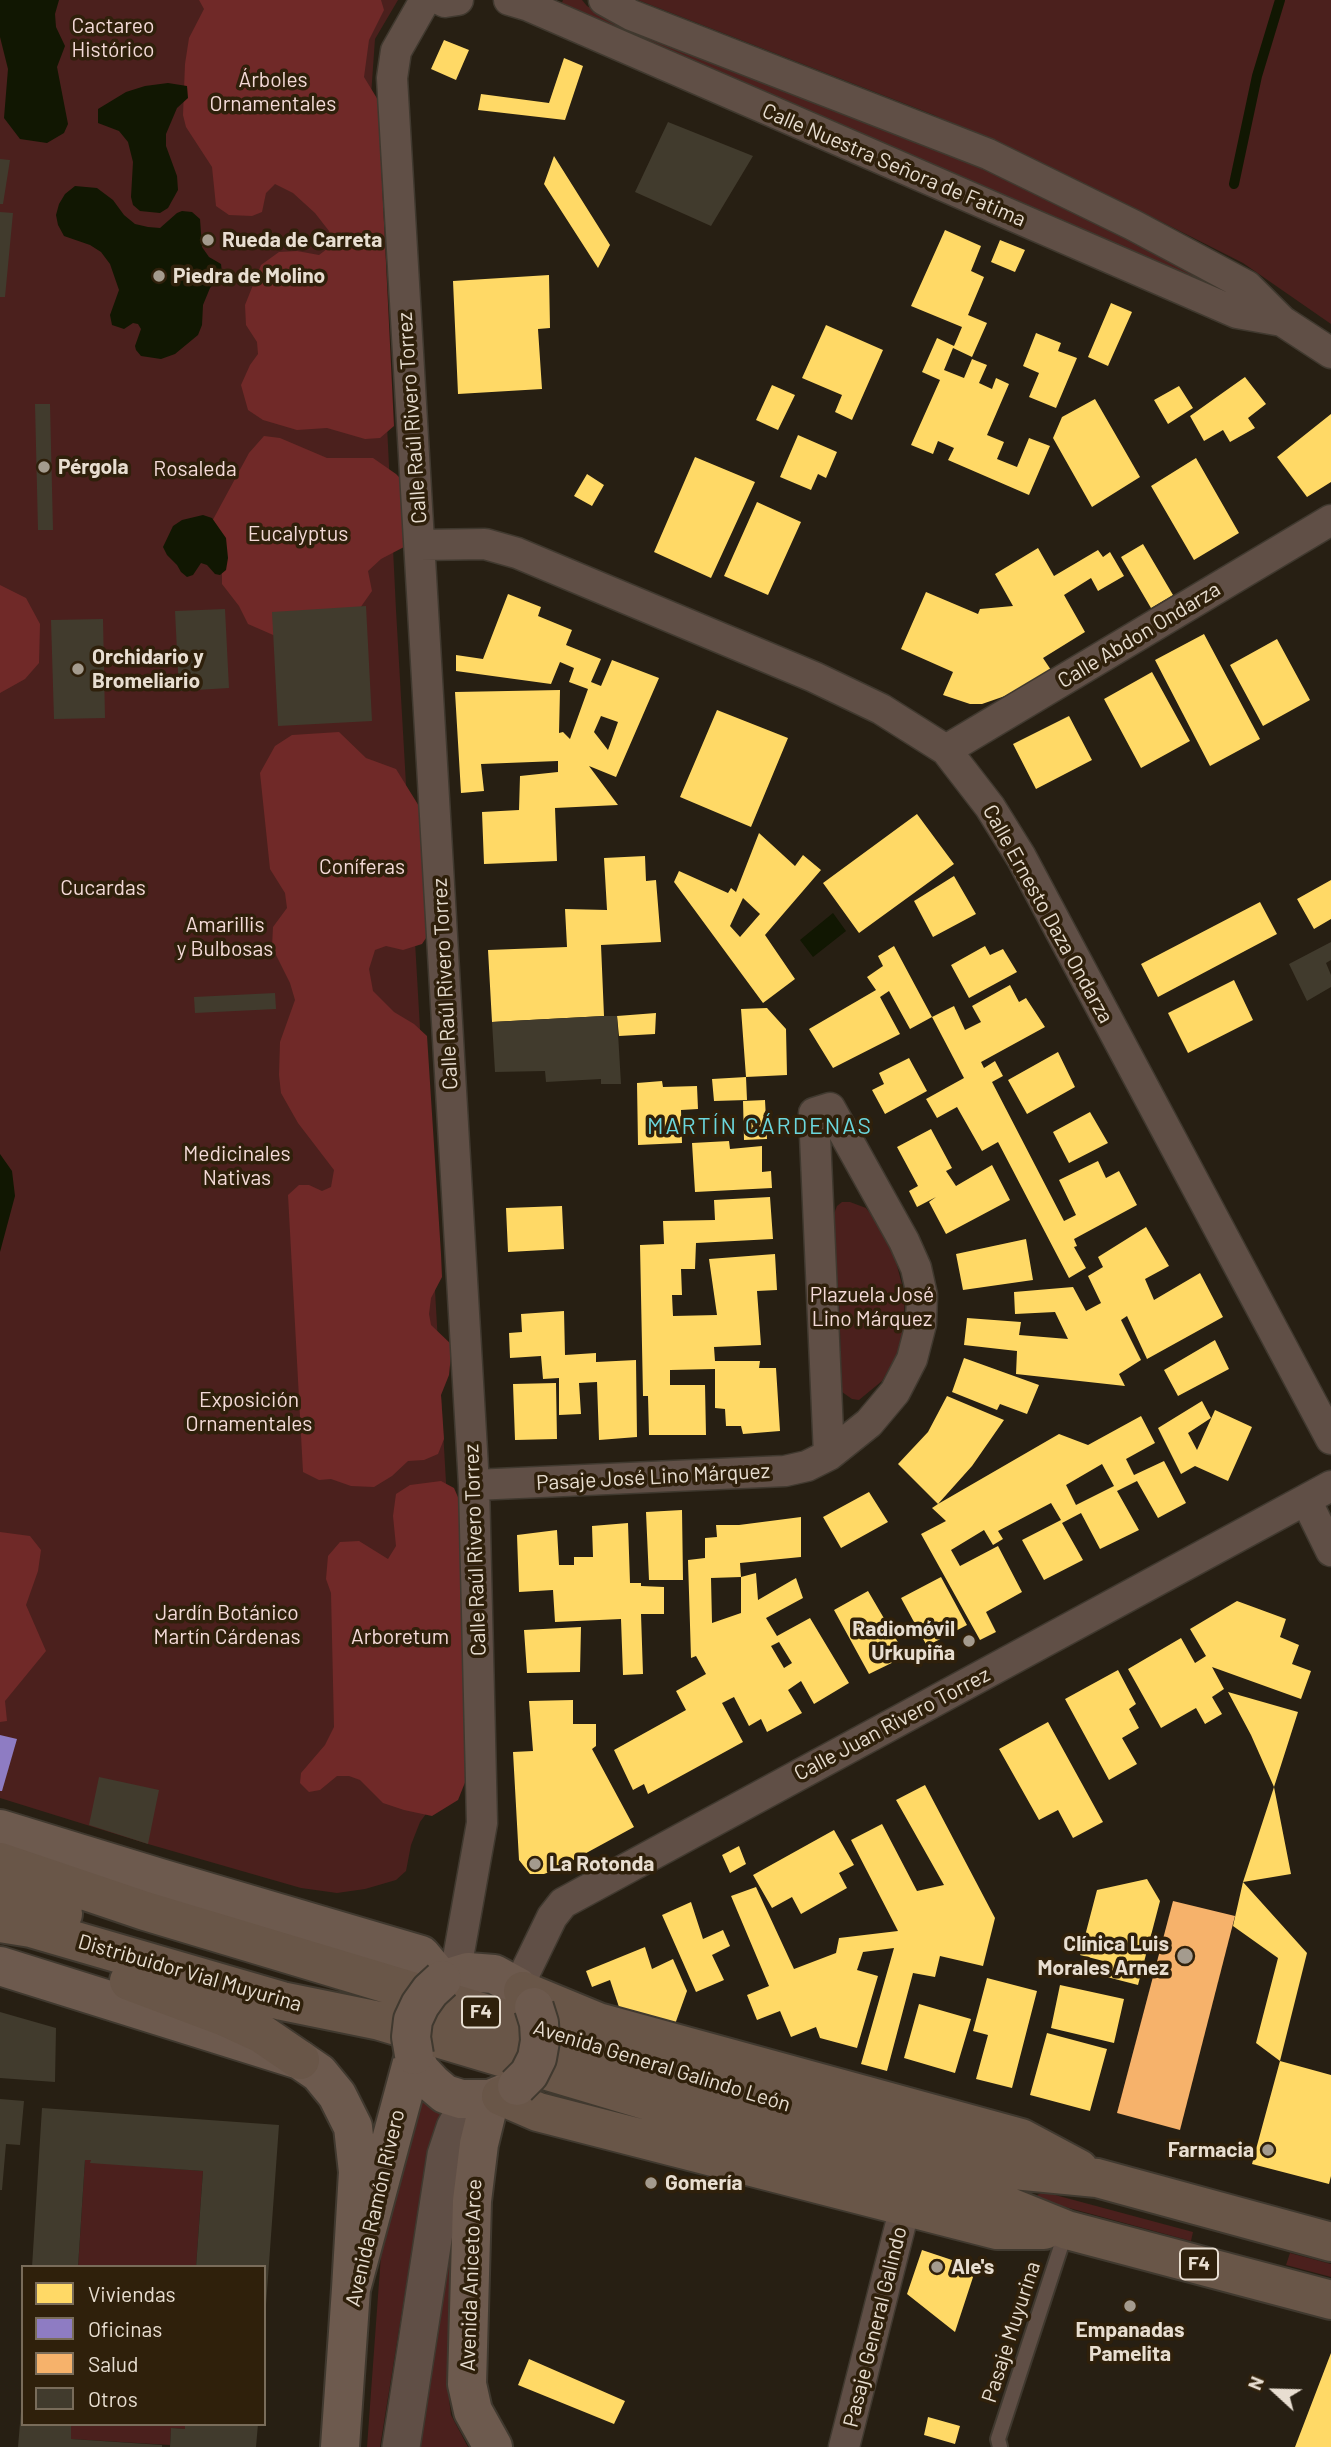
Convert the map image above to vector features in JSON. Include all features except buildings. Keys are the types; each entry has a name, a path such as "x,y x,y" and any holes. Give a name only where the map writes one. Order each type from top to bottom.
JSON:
{"highway":[{"name":"Avenida General Galindo León","path":"0,1862 145,1911 1014,2170 1097,2178 1331,2242"},
{"path":"0,1894 292,1983 380,2021"},
{"name":"Distribuidor Vial Muyurina","path":"0,1923 31,1928 282,2001 380,2021"},
{"path":"0,1940 144,1986 225,2017 262,2034 300,2060"},
{"path":"525,1995 598,2022 1021,2138 1097,2178"},
{"name":"Avenida General Galindo León","path":"380,2021 1000,2203 1067,2230 1331,2300"},
{"path":"494,2095 538,2112 997,2230 1067,2230"},
{"path":"1201,2265 1214,2209"},
{"path":"1268,2282 1281,2227"}],"main road":[{"path":"0,1829 421,1955 449,1978"},
{"path":"0,1966 300,2060 319,2073 337,2095 353,2127 358,2172 351,2289"},
{"path":"468,1972 481,1972 507,1979 525,1995 539,2023 540,2041 537,2058 528,2074 494,2095 445,2094 420,2070 411,2037 413,2020 420,2005 449,1978 468,1972"},
{"name":"Avenida Ramón Rivero","path":"340,2447 351,2289 414,2055"},
{"name":"Avenida Aniceto Arce","path":"493,2447 473,2411 467,2384 472,2201 479,2144 494,2095"}],"street":[{"name":"Calle Raúl Rivero Torrez","path":"425,0 396,51 392,78 474,1485 482,1824 449,1978"},
{"path":"440,0 457,0"},
{"name":"Calle Nuestra Señora de Fatima","path":"509,0 529,6 1237,313 1282,321"},
{"name":"Calle Nuestra Señora de Fatima","path":"604,0 631,15 988,154 1133,225 1247,286 1282,321 1331,353"},
{"name":"Calle Abdon Ondarza","path":"946,750 1331,520"},
{"name":"Calle Ernesto Daza Ondarza","path":"420,545 485,544 517,553 814,677 881,709 946,750 990,807 1021,857 1331,1439"},
{"name":"Pasaje José Lino Márquez","path":"474,1485 768,1473 807,1466 829,1455 869,1423 895,1392 912,1359 920,1324 922,1295 916,1268 904,1241 830,1108 814,1113 829,1455"},
{"name":"Calle Juan Rivero Torrez","path":"525,1995 552,1917 563,1903 1319,1493 1331,1551"},
{"path":"401,2447 446,2155 455,2129 494,2095"},
{"name":"Pasaje General Galindo","path":"844,2447 905,2207"}],"lane":[{"name":"Pasaje Muyurina","path":"1000,2447 998,2439 1067,2230"}],"green space":[{"name":"Jardín Botánico Martín Cárdenas","path":"0,0 398,0 375,39 371,96 396,610 455,1639 440,1795 420,1822 411,1845 406,1871 396,1880 365,1889 337,1893 301,1888 0,1798"},
{"name":"Árboles Ornamentales","path":"199,0 381,0 384,10 369,40 364,77 378,100 394,426 380,438 365,439 327,428 297,430 263,420 248,410 241,385 258,354 257,342 246,325 245,305 261,265 279,252 297,251 319,255 331,246 329,231 315,213 293,193 275,184 266,193 262,212 252,216 229,215 216,206 212,167 186,127 183,115 189,38 204,9"},
{"path":"563,0 582,0 612,21 659,43 841,110 1062,202 1244,302 1058,218 559,10"},
{"path":"638,0 1331,0 1331,324 1243,263 1156,219 934,115"},
{"name":"Eucalyptus","path":"264,436 280,438 327,458 373,458 407,485 409,522 404,547 381,559 368,571 372,591 353,618 287,641 248,624 239,606 222,584 222,558 209,527 249,453"},
{"path":"0,585 26,598 40,624 39,663 25,679 0,693"},
{"name":"Coníferas","path":"339,732 366,758 396,769 422,811 434,926 422,944 403,950 386,946 375,950 369,969 373,991 394,1012 427,1036 442,1277 431,1298 429,1314 431,1325 452,1345 449,1375 441,1395 444,1439 438,1454 424,1460 408,1461 392,1476 374,1487 351,1486 331,1479 319,1480 303,1472 288,1195 299,1185 309,1185 322,1191 331,1187 334,1170 298,1123 281,1093 280,1042 295,1000 290,983 272,947 273,927 287,908 285,893 270,869 260,773 275,746 292,735"},
{"name":"Plazuela José Lino Márquez","path":"842,1202 866,1208 878,1223 895,1258 905,1296 903,1332 897,1355 882,1381 859,1400 842,1392 839,1300 832,1219 837,1206"},
{"name":"Arboretum","path":"441,1481 454,1488 461,1504 472,1765 458,1800 432,1816 404,1810 383,1803 360,1780 349,1776 337,1776 320,1790 309,1792 300,1783 301,1773 325,1745 334,1727 331,1593 326,1579 328,1556 340,1542 359,1541 388,1559 396,1546 393,1516 396,1494 410,1485"},
{"path":"0,1532 30,1536 41,1550 38,1571 26,1605 46,1651 5,1701 7,1721 0,1722"},
{"path":"422,2096 449,2112 431,2144 426,2163 380,2447 367,2447 382,2241"},
{"path":"85,2160 203,2171 196,2265 78,2265"},
{"path":"1044,2192 1193,2232 1191,2241 1043,2201 1037,2195"},
{"path":"453,2205 448,2321 449,2399 451,2415 468,2447 419,2447"},
{"path":"1290,2253 1331,2264 1331,2277 1286,2265"},
{"path":"71,2426 185,2426 185,2429 171,2428 170,2445 71,2439"}],"shaded area":[{"path":"0,0 59,0 55,14 56,27 65,46 57,67 68,124 64,133 47,143 20,139 4,118 8,69 0,37"},
{"path":"168,83 187,86 188,98 177,108 166,134 166,146 177,176 178,190 168,208 160,213 140,211 133,205 131,197 133,162 128,142 119,131 98,123 98,109 126,92"},
{"path":"75,186 97,188 113,200 135,224 160,228 182,211 192,212 200,219 202,247 209,257 221,264 222,273 210,288 203,305 202,325 198,335 175,354 161,359 141,356 135,346 141,329 138,324 133,323 124,329 112,325 110,315 119,290 110,264 101,252 90,245 64,236 58,225 56,215 59,204 65,194"},
{"path":"203,515 212,518 226,538 226,570 220,575 215,574 207,565 201,563 193,575 187,577 163,547 173,526 182,520"},
{"path":"833,913 846,931 813,957 800,940"},
{"path":"0,1154 12,1171 15,1196 0,1252"}],"waterway":[{"path":"1234,184 1257,76 1280,0"}],"place":[{"name":"Rueda de Carreta","path":"208,240"},
{"name":"Piedra de Molino","path":"159,276"},
{"name":"Pérgola","path":"44,467"},
{"name":"Orchidario y Bromeliario","path":"78,669"},
{"name":"Radiomóvil Urkupiña","path":"969,1641"},
{"name":"La Rotonda","path":"535,1864"},
{"name":"Clínica Luis Morales Arnez","path":"1185,1956"},
{"name":"Farmacia","path":"1268,2150"},
{"name":"Gomería","path":"651,2183"},
{"name":"Ale's","path":"937,2267"},
{"name":"Empanadas Pamelita","path":"1130,2306"}],"district":[{"name":"MARTÍN CÁRDENAS","path":"760,1126"}],"park label":[{"name":"Cactareo Histórico","path":"113,38"},
{"name":"Rosaleda","path":"195,469"},
{"name":"Cucardas","path":"103,888"},
{"name":"Amarillis y Bulbosas","path":"225,937"},
{"name":"Medicinales Nativas","path":"237,1166"},
{"name":"Exposición Ornamentales","path":"249,1412"}]}
